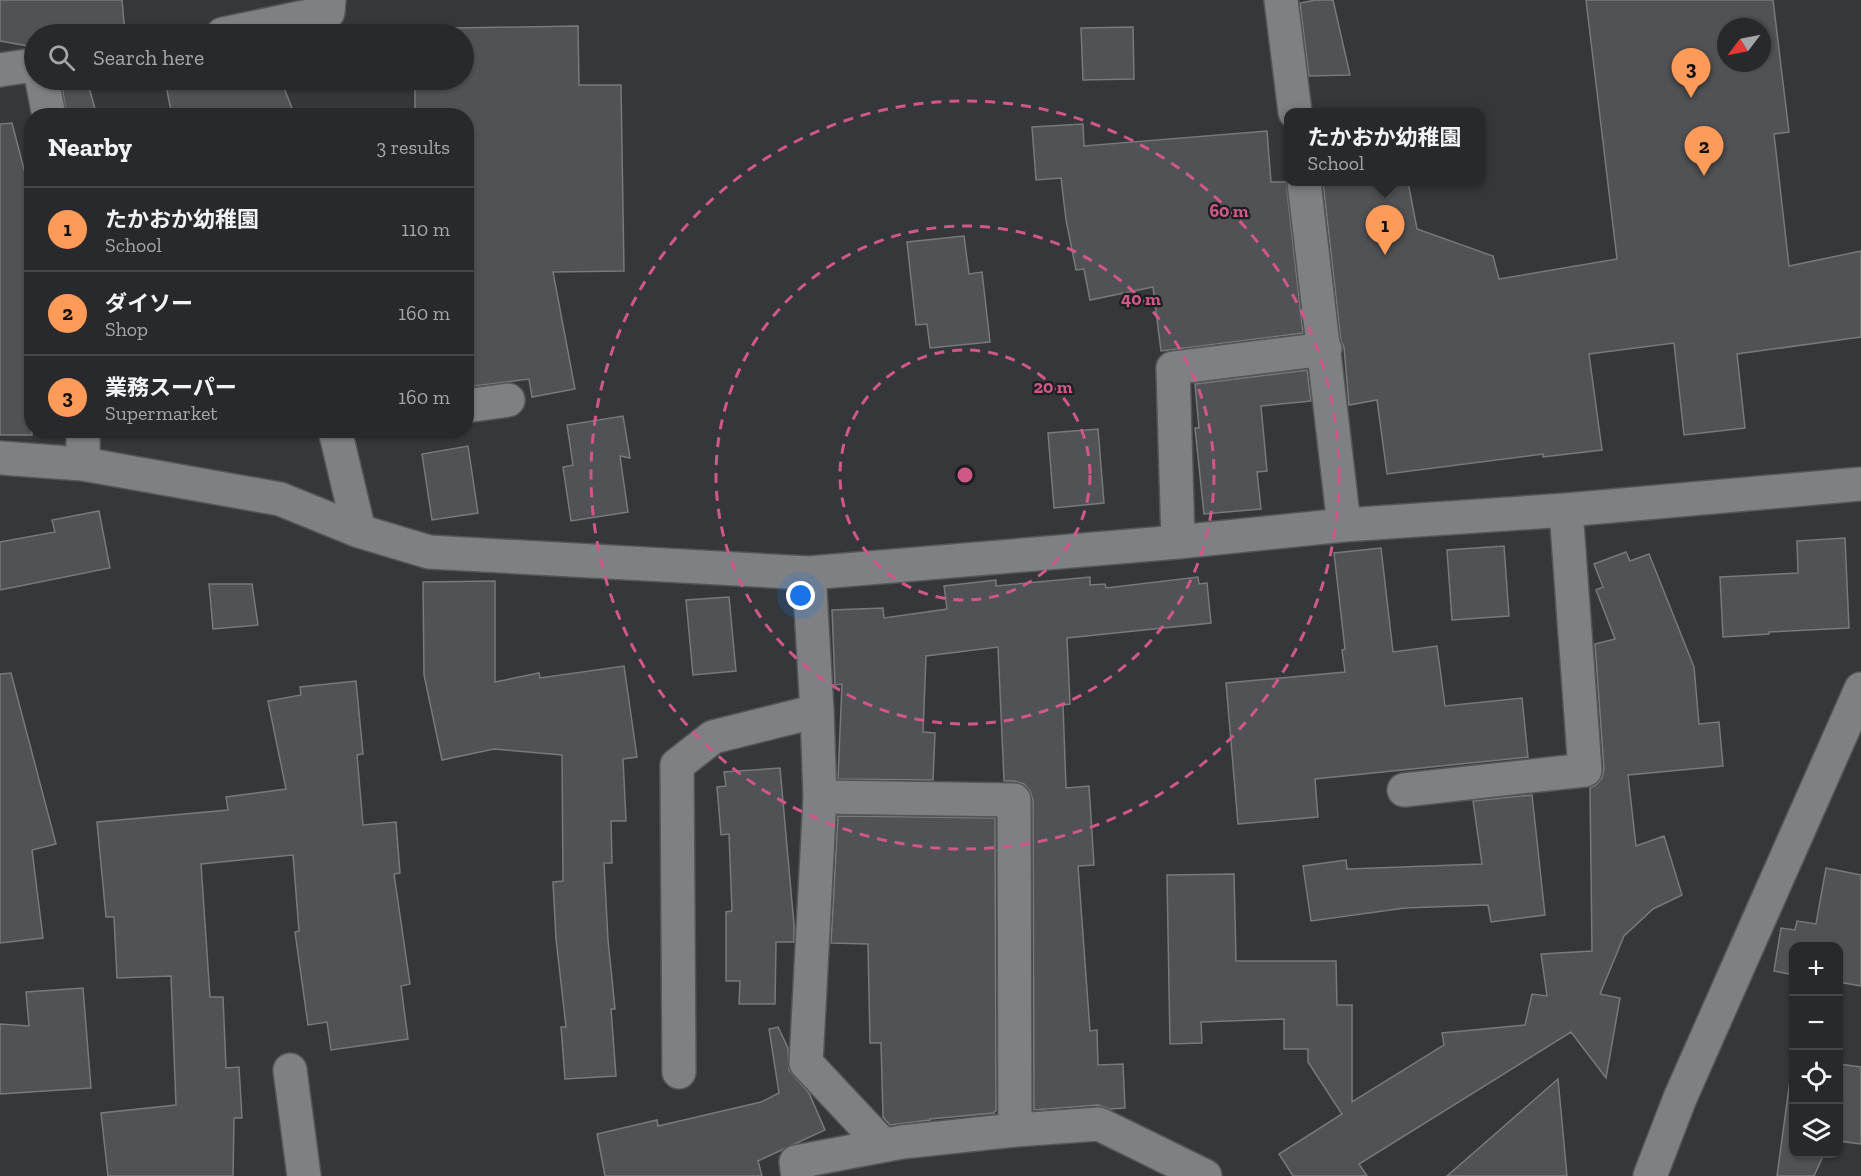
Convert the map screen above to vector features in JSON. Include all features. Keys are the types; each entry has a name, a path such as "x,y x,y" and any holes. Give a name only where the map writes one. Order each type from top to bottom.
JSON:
{"street":[{"path":"271,24 328,12 329,0"},
{"path":"1281,0 1294,108"},
{"path":"0,70 24,66"},
{"path":"44,90 47,108"},
{"path":"1305,186 1344,525"},
{"path":"1178,542 1173,368 1325,349"},
{"path":"474,405 508,400"},
{"path":"83,438 83,464"},
{"path":"337,438 359,531"},
{"path":"0,458 83,464 280,499 359,531 429,552 810,573 1178,542 1344,525 1566,510 1861,484"},
{"path":"1404,790 1584,770 1566,510"},
{"path":"810,573 820,797 806,1063 883,1145"},
{"path":"1650,1176 1680,1098 1861,689"},
{"path":"678,1072 677,765 713,736 817,711"},
{"path":"820,797 1014,800 1015,1130"},
{"path":"290,1071 304,1176"},
{"path":"798,1176 796,1162 883,1145 1015,1130 1099,1124 1205,1176"}],"building":[{"path":"0,0 122,0 124,24 24,24 24,45 0,41"},
{"path":"1333,0 1350,75 1309,76 1300,3"},
{"path":"1586,0 1773,0 1789,132 1774,134 1789,266 1861,251 1861,337 1737,354 1745,428 1684,435 1674,343 1589,354 1602,450 1543,457 1543,454 1387,474 1377,400 1349,405 1323,186 1409,186 1417,229 1493,256 1499,279 1617,259"},
{"path":"578,26 579,85 621,85 624,271 553,272 575,389 532,397 529,379 474,386 474,108 415,108 415,90 474,90 474,28"},
{"path":"1133,27 1134,79 1083,80 1081,28"},
{"path":"63,90 90,90 95,108 66,108"},
{"path":"167,90 285,90 292,108 170,108"},
{"path":"12,123 24,169 24,435 0,435 0,124"},
{"path":"1083,124 1084,146 1267,131 1271,182 1284,182 1284,186 1286,186 1303,333 1161,351 1153,287 1090,300 1084,269 1076,270 1066,220 1061,178 1036,180 1032,127"},
{"path":"964,236 969,274 982,272 990,342 930,348 927,324 916,325 907,242"},
{"path":"1307,370 1311,401 1261,406 1267,471 1257,472 1261,509 1204,514 1195,428 1199,428 1195,384"},
{"path":"623,416 630,458 620,456 628,512 571,521 563,467 573,465 567,425"},
{"path":"1098,429 1104,503 1054,508 1048,433"},
{"path":"468,446 478,513 432,520 422,454"},
{"path":"99,511 110,568 0,590 0,542 55,532 52,520"},
{"path":"1845,538 1849,628 1723,637 1720,577 1798,573 1797,541"},
{"path":"1504,546 1509,616 1452,620 1447,550"},
{"path":"1381,548 1393,652 1437,646 1445,706 1522,698 1528,757 1315,779 1318,817 1238,824 1226,683 1345,672 1342,650 1345,649 1334,553"},
{"path":"1626,552 1630,561 1649,554 1694,667 1699,724 1719,722 1723,766 1628,775 1636,846 1664,836 1682,895 1653,909 1624,936 1600,994 1620,998 1606,1078 1571,1032 1359,1164 1367,1176 1293,1176 1279,1154 1342,1114 1308,1062 1308,1049 1284,1049 1284,1019 1201,1022 1202,1043 1170,1044 1167,875 1234,874 1236,961 1336,961 1337,1005 1352,1005 1352,1102 1444,1045 1442,1033 1525,1025 1532,994 1547,996 1541,954 1592,951 1590,788 1602,778 1604,769 1595,644 1615,639 1596,590 1603,587 1594,564"},
{"path":"1090,577 1090,585 1105,584 1106,588 1198,577 1199,584 1207,583 1211,623 1067,638 1070,704 1063,705 1066,788 1089,786 1094,865 1078,866 1090,1031 1097,1030 1098,1065 1123,1064 1125,1108 1110,1109 1098,1105 1034,1110 1033,800 1024,784 1004,781 998,647 926,656 923,732 935,733 933,780 838,779 842,684 835,685 832,610 883,608 884,618 947,609 944,586 996,580 996,586"},
{"path":"495,581 495,682 539,673 540,678 624,666 637,757 623,759 626,821 611,821 612,863 604,863 615,1009 611,1009 616,1076 565,1079 561,1027 566,1027 556,939 553,882 563,881 562,755 494,749 442,760 424,675 423,582"},
{"path":"209,584 252,584 258,625 213,629"},
{"path":"729,597 736,671 693,675 686,600"},
{"path":"11,673 56,844 32,850 43,938 0,943 0,674"},
{"path":"356,681 363,754 357,755 363,825 396,822 400,873 394,874 410,984 401,986 408,1039 331,1050 327,1022 308,1025 295,932 299,931 293,855 201,864 210,997 223,997 226,1068 239,1067 242,1118 234,1118 233,1176 108,1176 101,1113 176,1105 171,976 117,978 114,917 106,917 97,822 228,810 226,797 286,789 268,701 301,695 300,687"},
{"path":"780,768 794,942 776,942 775,1004 739,1004 740,981 726,981 726,912 732,911 729,834 721,835 717,787 726,786 724,772"},
{"path":"1532,795 1545,915 1491,922 1488,905 1405,908 1311,921 1303,866 1346,860 1347,869 1482,864 1473,801"},
{"path":"838,816 995,818 996,1111 994,1113 890,1125 883,1117 881,1043 870,1043 868,944 831,943"},
{"path":"1826,868 1861,875 1861,986 1843,983 1843,942 1789,942 1789,974 1774,971 1781,928 1795,930 1797,921 1816,924"},
{"path":"83,988 91,1088 0,1094 0,1024 29,1026 26,992"},
{"path":"778,1027 788,1048 789,1070 809,1093 825,1130 758,1161 762,1176 605,1176 597,1134 657,1120 658,1126 761,1102 779,1093 769,1029"},
{"path":"1843,1065 1861,1067 1861,1144 1843,1142"},
{"path":"1558,1079 1567,1176 1447,1176"},
{"path":"1789,1088 1789,1158 1822,1158 1814,1176 1777,1176"}],"place":[{"name":"業務スーパー","path":"1691,98"},
{"name":"ダイソー","path":"1704,176"},
{"name":"たかおか幼稚園","path":"1385,255"}]}
